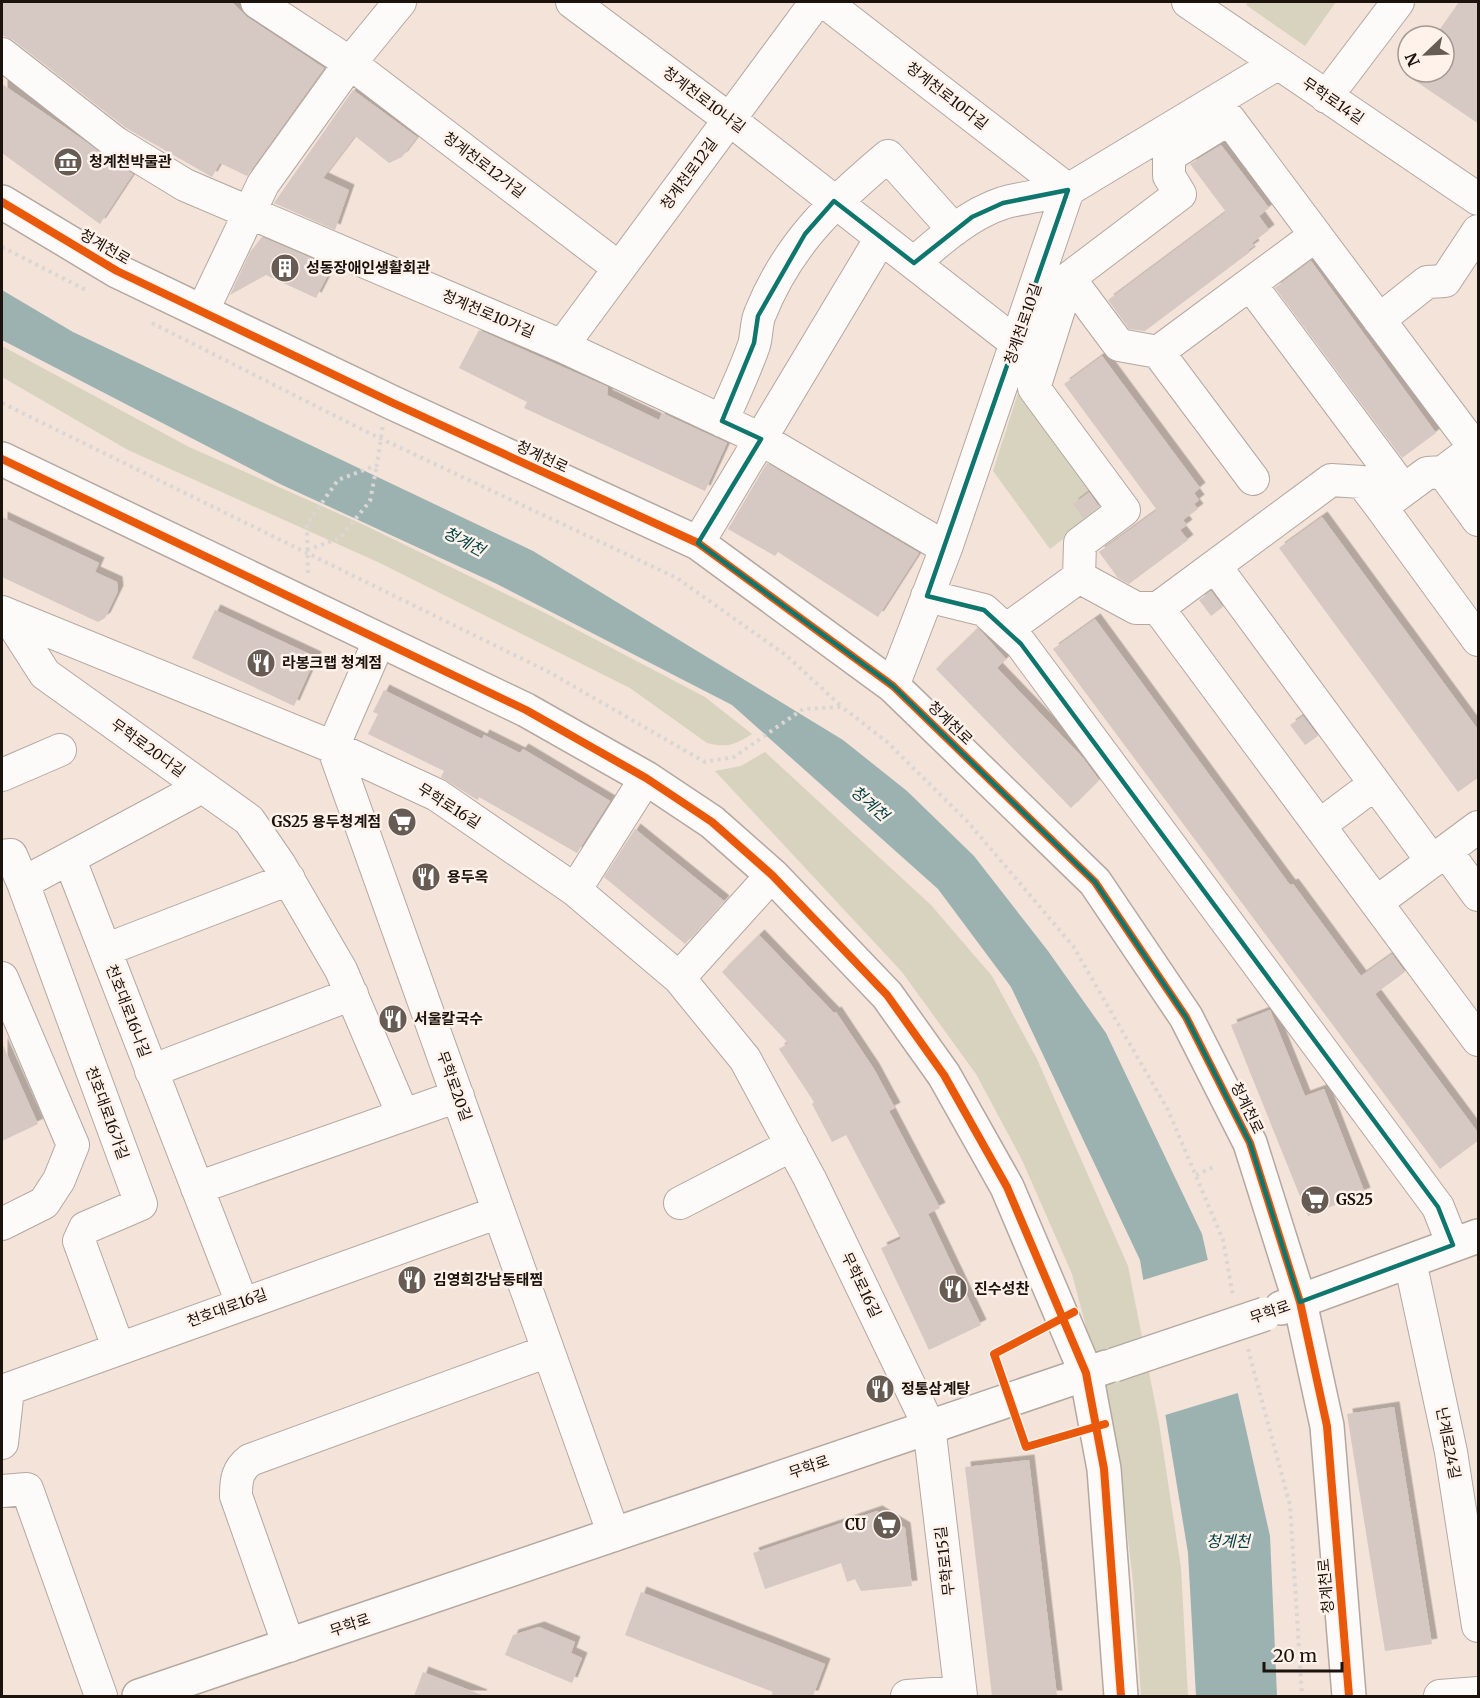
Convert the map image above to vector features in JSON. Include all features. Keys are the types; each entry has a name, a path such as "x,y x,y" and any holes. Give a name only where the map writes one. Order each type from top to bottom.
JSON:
{"main road":[{"name":"청계천로","path":"2,202 117,271 393,403 699,543 893,687 1095,882 1180,1007 1250,1143 1300,1302 1327,1426 1349,1696"},
{"path":"2,459 526,710 646,777 712,822 772,875 887,995 944,1075 1007,1187 1100,1369 1104,1469 1121,1696"},
{"name":"무학로","path":"139,1696 929,1426 1300,1302 1466,1241"}],"street":[{"name":"청계천로12가길","path":"257,2 350,63 619,268"},
{"path":"202,312 263,184 350,63 399,2"},
{"name":"청계천로10나길","path":"572,2 729,119 1016,343"},
{"name":"청계천로12길","path":"562,346 816,2"},
{"name":"청계천로10다길","path":"825,2 1068,190"},
{"name":"무학로14길","path":"1188,2 1479,200"},
{"path":"1326,97 1398,2"},
{"name":"청계천로10가길","path":"2,54 116,143 185,185 562,346 761,439 946,548"},
{"path":"914,263 954,230 1003,203 1068,190 1277,64"},
{"path":"1079,577 1080,543 1124,510 1034,388 1069,278 1180,194 1169,176 1169,156 1229,120 1475,448 1460,479"},
{"path":"722,421 754,343 758,316 773,285 805,234 834,201 888,156 954,230"},
{"name":"청계천로10길","path":"893,687 946,548 1068,190"},
{"path":"1379,320 1427,282 1445,281 1479,231"},
{"path":"1158,352 1316,235"},
{"path":"699,543 881,238"},
{"path":"1069,278 1119,345 1158,352 1253,479"},
{"path":"1250,284 1392,498 1479,640"},
{"path":"1392,498 1426,472 1460,479"},
{"path":"1460,479 1479,520"},
{"path":"1079,577 1136,608 1158,608 1331,480 1362,482 1392,498"},
{"path":"1215,566 1439,856 1479,895"},
{"path":"1006,630 1079,577"},
{"path":"927,596 984,610 1021,644 1438,1207 1466,1241"},
{"path":"1158,608 1377,902 1475,1026"},
{"name":"무학로16길","path":"4,614 333,747 437,795 575,890 679,978 745,1059 792,1144 929,1426"},
{"name":"무학로20다길","path":"4,614 45,674 249,820 289,879 341,970 403,1115"},
{"path":"333,747 379,641"},
{"name":"무학로20길","path":"333,747 614,1535"},
{"path":"5,764 60,750"},
{"path":"575,890 646,777"},
{"path":"23,883 70,860 202,787"},
{"path":"1320,825 1360,795"},
{"path":"1377,902 1479,827"},
{"name":"천호대로16가길","path":"2,856 11,855 23,883 141,1204 85,1228 78,1242 118,1347"},
{"name":"천호대로16나길","path":"70,860 242,1303"},
{"path":"679,978 772,875"},
{"path":"105,950 289,879"},
{"path":"2,978 73,1145 60,1180 44,1203 2,1224"},
{"path":"152,1071 352,994"},
{"path":"197,1188 458,1096"},
{"path":"680,1203 792,1144"},
{"name":"천호대로16길","path":"2,1443 8,1389 118,1347 499,1212"},
{"name":"난계로24길","path":"1410,1261 1451,1452 1479,1626"},
{"path":"289,1646 236,1496 237,1473 241,1466 250,1460 548,1351"},
{"name":"무학로15길","path":"929,1426 960,1694"},
{"path":"14,1490 101,1696"},
{"path":"1440,1696 1479,1693"},
{"path":"907,1696 960,1694"}],"path":[{"path":"2,247 96,295"},
{"path":"148,321 369,433 677,578 787,656 842,707 886,741 968,822 1072,946 1168,1110 1223,1240 1234,1298"},
{"path":"2,403 547,671 705,762 734,757 804,709 842,707"},
{"path":"307,550 340,538 370,501 383,424"},
{"path":"308,573 307,524 338,480 377,465"},
{"path":"1196,1175 1214,1167"},
{"path":"1246,1344 1290,1505 1302,1696"}],"highlighted area":[{"path":"1068,190 927,596 984,610 1021,644 1438,1207 1453,1245 1300,1302 1250,1143 1186,1017 1095,882 893,686 698,543 761,439 722,421 754,343 758,316 805,234 834,201 914,263 972,217 1003,203"}],"shaded area":[{"path":"1248,2 1336,2 1305,46 1246,5"},
{"path":"2,346 189,447 362,524 547,614 705,697 752,734 730,744 707,743 630,688 380,563 128,450 2,377"},
{"path":"1019,390 1104,508 1050,549 993,471"},
{"path":"765,752 931,905 992,976 1037,1059 1128,1266 1159,1423 1181,1568 1188,1696 1141,1696 1133,1581 1116,1440 1072,1274 1022,1160 976,1074 902,972 715,771 741,766"}],"water":[{"name":"청계천","path":"2,290 73,332 533,551 843,740 907,791 974,856 1048,951 1106,1033 1202,1234 1270,1536 1277,1696 1196,1696 1188,1553 1140,1260 1011,987 938,889 732,705 497,584 280,484 2,340"}],"pier":[{"path":"1211,1259 1241,1392 1162,1416 1140,1281"}],"building":[{"path":"2,2 232,2 247,17 324,68 247,176 220,163 212,177 126,128 13,40 2,35"},
{"path":"1459,2 1479,2 1479,124 1420,84 1456,84 1456,24 1443,24"},
{"name":"청계천박물관","path":"2,84 133,174 100,224 2,153"},
{"path":"353,90 417,137 402,157 389,163 355,136 323,178 349,190 335,230 274,203"},
{"path":"1221,145 1269,208 1259,216 1269,230 1252,243 1254,246 1248,250 1250,252 1145,331 1129,329 1108,300 1226,212 1190,164"},
{"name":"성동장애인생활회관","path":"262,237 332,267 316,298 266,275 230,295 250,252"},
{"path":"1311,261 1436,433 1402,458 1275,288"},
{"path":"479,330 608,387 607,395 659,420 662,413 727,443 705,491 524,408 527,402 459,368"},
{"path":"1102,356 1200,488 1194,493 1199,500 1194,504 1198,509 1183,520 1187,525 1180,530 1188,540 1129,584 1118,578 1099,552 1157,510 1064,384"},
{"path":"767,463 919,553 878,617 778,552 775,556 728,529"},
{"path":"1089,492 1099,506 1083,518 1073,504"},
{"path":"2,517 99,563 95,572 117,582 118,591 105,618 98,622 2,577"},
{"path":"1322,517 1479,731 1479,777 1458,792 1279,548"},
{"path":"1211,591 1223,607 1211,616 1199,600"},
{"path":"215,610 316,657 294,706 192,658"},
{"path":"1095,619 1290,885 1293,884 1361,976 1392,954 1405,972 1375,994 1479,1134 1479,1140 1440,1169 1053,649"},
{"path":"978,628 1006,659 997,668 1083,758 1099,780 1071,808 936,669"},
{"path":"384,690 482,739 484,735 520,753 523,749 610,801 577,853 479,797 478,800 474,798 441,777 444,771 368,734 378,714 373,712"},
{"path":"1303,716 1318,736 1305,745 1290,725"},
{"path":"635,829 724,901 685,944 604,877"},
{"path":"759,935 834,1013 836,1012 874,1069 895,1108 889,1111 940,1208 928,1214 981,1325 929,1350 881,1248 901,1239 846,1135 832,1142 812,1104 814,1102 779,1049 788,1043 722,972"},
{"path":"1270,1010 1305,1096 1324,1089 1365,1193 1308,1216 1231,1025"},
{"path":"2,1043 38,1124 2,1141"},
{"path":"1394,1407 1432,1644 1385,1651 1347,1414"},
{"path":"1029,1460 1057,1696 992,1696 965,1467"},
{"path":"877,1511 905,1528 912,1586 861,1591 855,1579 847,1582 841,1563 765,1589 753,1553"},
{"path":"641,1592 825,1664 813,1696 771,1696 773,1692 625,1635"},
{"path":"539,1627 575,1642 571,1653 582,1658 572,1683 505,1655 513,1635"},
{"path":"423,1672 482,1695 414,1696"}],"cycle path":[{"path":"2,202 117,271 393,403 698,543 893,686 1095,882 1186,1017 1250,1143 1300,1302 1327,1426 1349,1696"},
{"path":"2,459 526,710 646,778 712,822 772,875 887,995 944,1075 1007,1187 1086,1373 1104,1469 1121,1696"},
{"path":"1074,1312 994,1354 1026,1447 1105,1424"}],"place":[{"name":"청계천박물관","path":"68,162"},
{"name":"성동장애인생활회관","path":"285,268"},
{"name":"라봉크랩 청계점","path":"261,663"},
{"name":"GS25 용두청계점","path":"402,822"},
{"name":"용두옥","path":"426,877"},
{"name":"서울칼국수","path":"393,1019"},
{"name":"GS25","path":"1315,1200"},
{"name":"김영희강남동태찜","path":"412,1280"},
{"name":"진수성찬","path":"953,1289"},
{"name":"정통삼계탕","path":"880,1389"},
{"name":"CU","path":"887,1525"}]}
